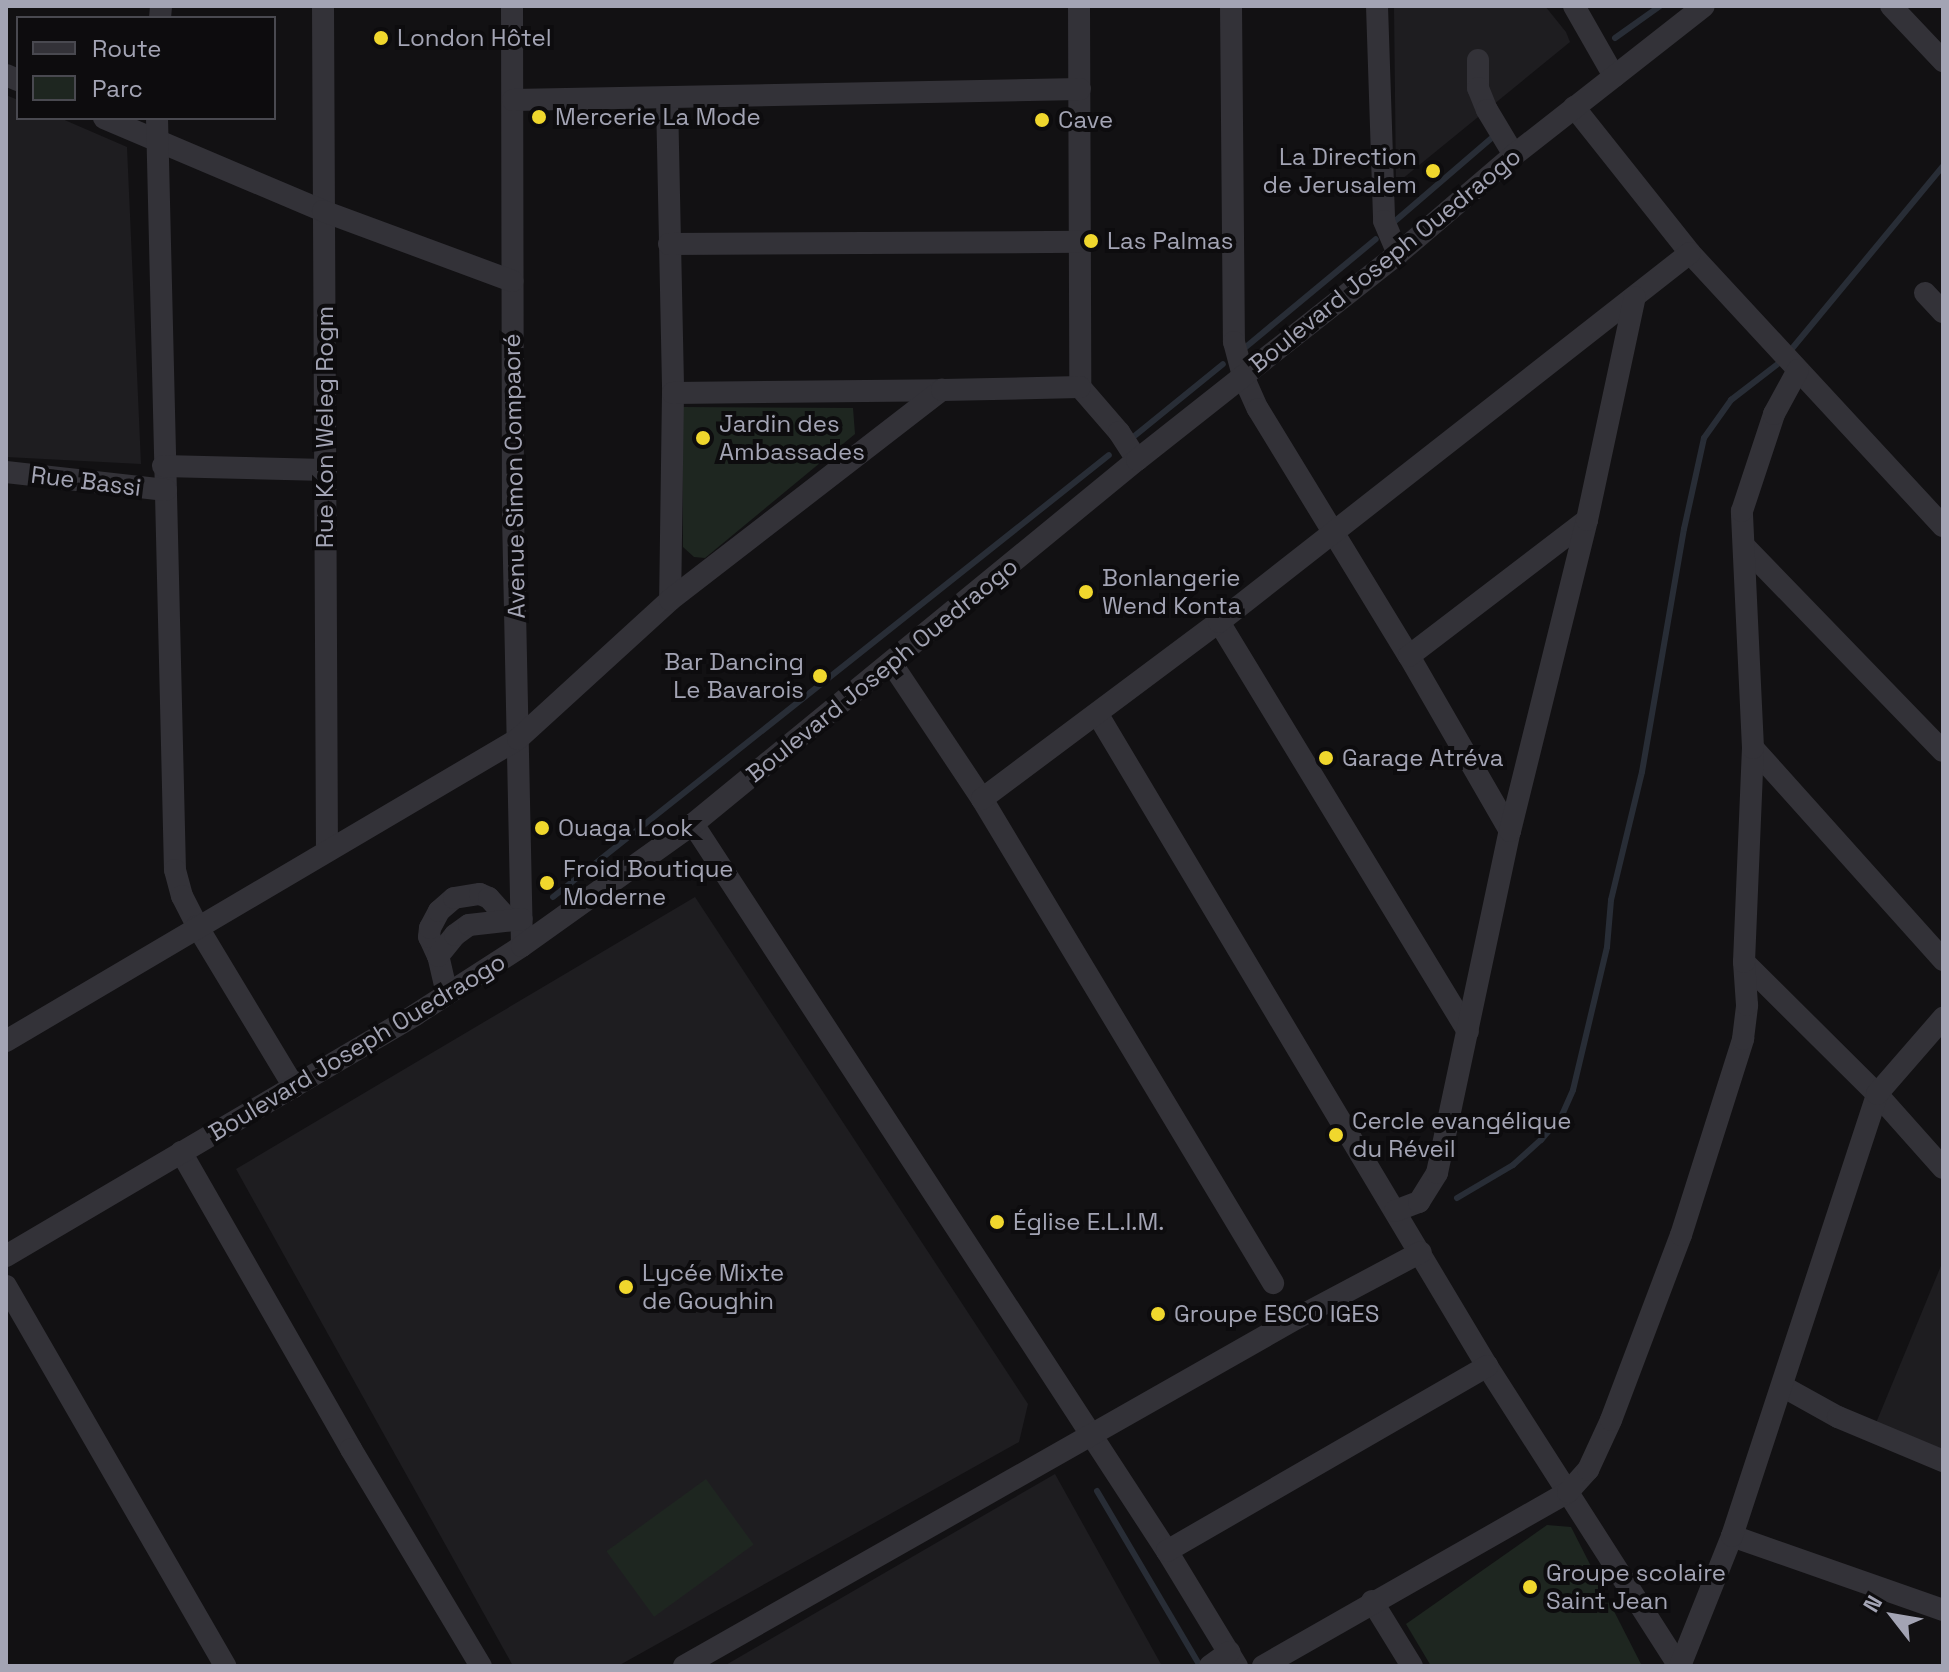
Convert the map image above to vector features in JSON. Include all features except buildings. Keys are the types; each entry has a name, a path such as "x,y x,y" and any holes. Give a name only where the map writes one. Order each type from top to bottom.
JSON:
{"street":[{"name":"Rue Kon Weleg Rogm","path":"323,6 327,848"},
{"name":"Avenue Simon Compaoré","path":"512,6 518,739 515,920 522,946"},
{"path":"1079,6 1080,387 1137,460"},
{"path":"1231,6 1234,342 1243,376 1258,409 1409,656 1510,831"},
{"path":"1377,6 1384,221 1398,254"},
{"path":"1574,6 1614,76"},
{"name":"Boulevard Joseph Ouedraogo","path":"6,1256 447,994 522,946 693,824 892,664 1137,460 1398,254 1514,155 1704,6"},
{"path":"1891,6 1943,61"},
{"path":"1478,60 1482,99 1514,155"},
{"path":"513,100 1080,89"},
{"path":"667,99 673,393 670,600"},
{"path":"1574,107 1690,253 1943,526"},
{"path":"113,120 156,129 323,211 512,281"},
{"path":"156,129 172,843 182,896 294,1087"},
{"path":"669,244 1081,242"},
{"path":"982,799 1219,622 1690,253"},
{"path":"1925,293 1943,312"},
{"path":"1395,1211 1419,1202 1433,1185 1510,831 1587,520 1635,297"},
{"path":"1263,1666 1372,1601 1568,1492 1588,1470 1611,1420 1681,1235 1743,1039 1747,1005 1744,962 1753,748 1742,511 1774,414 1797,369"},
{"path":"673,393 1080,387"},
{"path":"6,1041 327,848 518,739 670,600 942,390"},
{"name":"Rue Bassi","path":"163,466 326,470"},
{"name":"Rue Bassi","path":"6,472 166,490"},
{"path":"1409,656 1587,520"},
{"path":"1745,547 1943,751"},
{"path":"1219,622 1468,1031"},
{"path":"892,664 982,799 1273,1283"},
{"path":"1098,715 1487,1366 1679,1666"},
{"path":"1753,748 1943,960"},
{"path":"693,824 1167,1551 1223,1661"},
{"path":"447,994 438,956 429,937 439,911 454,898 480,894 515,920"},
{"path":"438,956 469,925 515,920"},
{"path":"1744,962 1877,1094 1943,1168"},
{"path":"1679,1666 1732,1536 1877,1094 1943,1018"},
{"path":"181,1152 351,1449 481,1666"},
{"path":"684,1666 1420,1250"},
{"path":"6,1286 225,1666"},
{"path":"1167,1551 1487,1366"},
{"path":"1782,1386 1851,1423 1943,1461"},
{"path":"1732,1536 1943,1610"},
{"path":"1372,1601 1412,1666"}],"shaded area":[{"path":"1394,6 1545,6 1566,32 1570,42 1396,184"},
{"path":"6,95 16,99 16,120 65,120 127,147 141,464 6,457"},
{"name":"Lycée Mixte de Goughin","path":"695,897 1028,1404 1019,1442 618,1666 513,1666 236,1169"},
{"path":"1943,1261 1943,1455 1876,1423"},
{"path":"1055,1474 1162,1666 724,1666"}],"green space":[{"path":"682,407 853,408 855,434 705,558 694,557 683,547"},
{"path":"706,1479 754,1545 654,1617 606,1551"},
{"name":"Groupe scolaire Saint Jean","path":"1547,1525 1571,1527 1642,1666 1431,1666 1406,1624"}],"waterway":[{"path":"1615,38 1660,6"},
{"path":"1394,222 1495,135"},
{"path":"1790,351 1943,166"},
{"path":"1241,351 1376,239"},
{"path":"1457,1198 1513,1165 1541,1140 1562,1115 1573,1090 1607,947 1611,900 1642,772 1684,529 1704,438 1731,400 1783,360"},
{"path":"1132,438 1223,364"},
{"path":"553,897 1109,455"},
{"path":"1097,1491 1200,1666"}],"place":[{"name":"London Hôtel","path":"381,38"},
{"name":"Mercerie La Mode","path":"539,117"},
{"name":"Cave","path":"1042,120"},
{"name":"La Direction de Jerusalem","path":"1433,171"},
{"name":"Las Palmas","path":"1091,241"},
{"name":"Jardin des Ambassades","path":"703,438"},
{"name":"Bonlangerie Wend Konta","path":"1086,592"},
{"name":"Bar Dancing Le Bavarois","path":"820,676"},
{"name":"Garage Atréva","path":"1326,758"},
{"name":"Ouaga Look","path":"542,828"},
{"name":"Froid Boutique Moderne","path":"547,883"},
{"name":"Cercle evangélique du Réveil","path":"1336,1135"},
{"name":"Église E.L.I.M.","path":"997,1222"},
{"name":"Lycée Mixte de Goughin","path":"626,1287"},
{"name":"Groupe ESCO IGES","path":"1158,1314"},
{"name":"Groupe scolaire Saint Jean","path":"1530,1587"}]}
